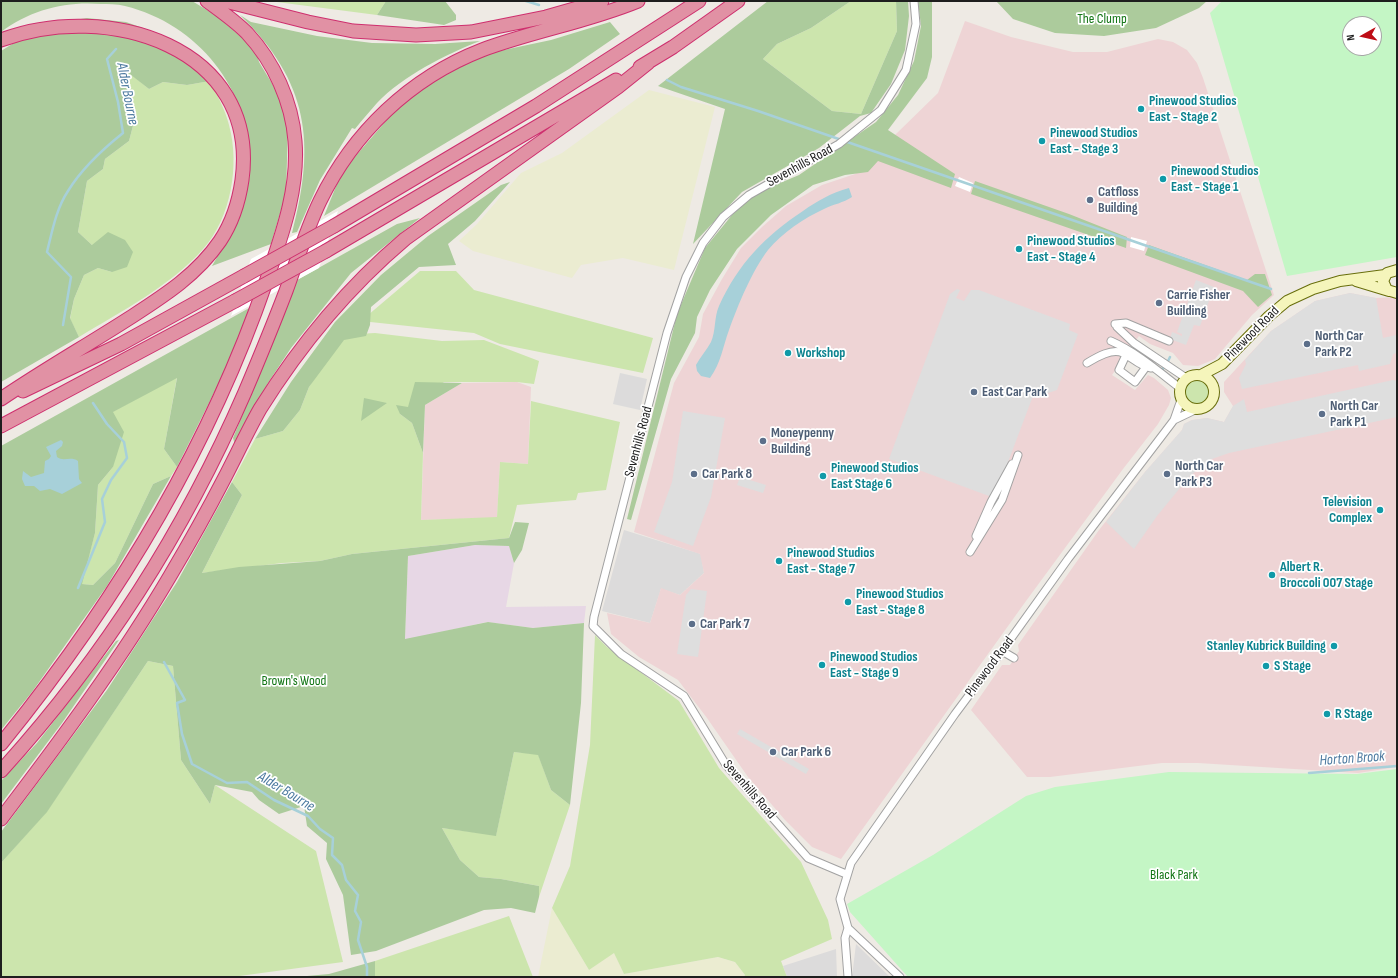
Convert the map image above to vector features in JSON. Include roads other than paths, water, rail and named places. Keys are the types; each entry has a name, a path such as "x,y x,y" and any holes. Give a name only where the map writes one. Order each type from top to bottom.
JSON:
{"highway":[{"path":"1,744 58,672 110,598 166,505 222,393 258,305 280,240 292,191 295,165 294,135 287,103 274,72 260,48 241,28 207,1"},
{"path":"225,1 353,32 416,35 471,32 546,17 602,1"},
{"path":"1,772 60,702 105,641 132,601 184,513 244,394 317,206 333,176 357,141 382,114 408,92 440,71 464,59 484,50 577,22 638,1"},
{"path":"1,400 37,385 122,344 334,226 536,106 699,1"},
{"path":"1,818 73,724 125,648 186,547 259,410 301,349 339,301 376,264 405,239 618,87 648,63 738,1"},
{"path":"1,40 26,24 49,15"},
{"path":"1,400 30,379 109,332 176,288 206,260 226,230 238,202 243,174 243,152 240,128 230,98 220,80 204,58 190,44"},
{"path":"1,426 326,251 596,91 648,63"}],"street":[{"name":"Sevenhills Road","path":"846,874 808,858 726,765 684,696 621,654 593,626 594,617 667,333 686,277 703,243 723,217 749,195 847,139 881,110 906,70 916,24 914,1"},
{"name":"Pinewood Road","path":"1201,375 1222,364 1269,316 1287,301 1313,289 1349,279 1370,278 1386,275 1391,270 1397,270"},
{"path":"1386,275 1384,284 1393,292"},
{"path":"1349,279 1393,292"},
{"path":"1169,341 1126,323 1116,326 1134,343 1186,378"},
{"path":"1111,341 1123,346 1180,388"},
{"path":"1087,363 1108,353 1122,352 1138,364 1155,369"},
{"path":"1126,355 1119,370 1135,382 1146,367"},
{"name":"Pinewood Road","path":"1214,387 1222,364"},
{"path":"1196,374 1201,375 1209,379 1214,387 1214,395 1211,402 1204,408 1197,409 1188,407 1181,400 1180,388 1186,378 1196,374"},
{"name":"Pinewood Road","path":"848,928 840,899 846,874 864,843 955,714 1002,652 1068,559 1174,420 1181,400"},
{"name":"Pinewood Road","path":"1174,420 1197,409"},
{"path":"1018,455 1002,500 970,552 990,502 1018,455"},
{"path":"1002,652 1014,658"},
{"path":"848,977 845,938 848,928 900,977"}],"water":[{"path":"849,188 852,197 801,221 768,250 756,268 741,299 714,372 710,378 701,376 697,371 696,365 711,342 719,306 744,264 765,241 789,221 824,198"},
{"path":"61,440 63,442 62,446 56,451 57,457 78,461 79,479 82,483 62,494 50,489 40,491 34,486 25,486 22,479 23,471 31,477 44,473 45,461 51,456 46,447"}],"waterway":[{"path":"526,1 539,5"},
{"name":"Alder Bourne","path":"63,325 71,277 47,252 57,213 68,191 93,159 123,133 118,102 107,59 116,49"},
{"path":"667,80 681,87 758,111 1271,289"},
{"path":"1168,361 1170,357"},
{"name":"Alder Bourne","path":"78,588 105,522 102,499 111,480 127,458 124,442 107,424 93,403"},
{"name":"Alder Bourne","path":"164,662 185,700 177,703 182,734 192,764 227,783 247,782 274,800 308,816 320,829 333,838 332,855 342,865 346,880 358,895 355,911 361,922 358,940 367,967 367,977"},
{"name":"Horton Brook","path":"1309,773 1397,766"}],"place":[{"name":"Pinewood Studios East - Stage 2","path":"1141,109"},
{"name":"Pinewood Studios East - Stage 3","path":"1042,141"},
{"name":"Pinewood Studios East - Stage 1","path":"1163,179"},
{"name":"Catfloss Building","path":"1090,200"},
{"name":"Pinewood Studios East - Stage 4","path":"1019,249"},
{"name":"Carrie Fisher Building","path":"1159,303"},
{"name":"North Car Park P2","path":"1307,344"},
{"name":"Workshop","path":"788,353"},
{"name":"East Car Park","path":"974,392"},
{"name":"North Car Park P1","path":"1322,414"},
{"name":"Moneypenny Building","path":"763,441"},
{"name":"Car Park 8","path":"694,474"},
{"name":"North Car Park P3","path":"1167,474"},
{"name":"Pinewood Studios East Stage 6","path":"823,476"},
{"name":"Television Complex","path":"1380,510"},
{"name":"Pinewood Studios East - Stage 7","path":"779,561"},
{"name":"Albert R. Broccoli 007 Stage","path":"1272,575"},
{"name":"Pinewood Studios East - Stage 8","path":"848,602"},
{"name":"Car Park 7","path":"692,624"},
{"name":"Stanley Kubrick Building","path":"1334,646"},
{"name":"Pinewood Studios East - Stage 9","path":"822,665"},
{"name":"S Stage","path":"1266,666"},
{"name":"R Stage","path":"1327,714"},
{"name":"Car Park 6","path":"773,752"}],"park label":[{"name":"The Clump","path":"1102,19"},
{"name":"Brown's Wood","path":"294,681"},
{"name":"Black Park","path":"1174,875"}]}
